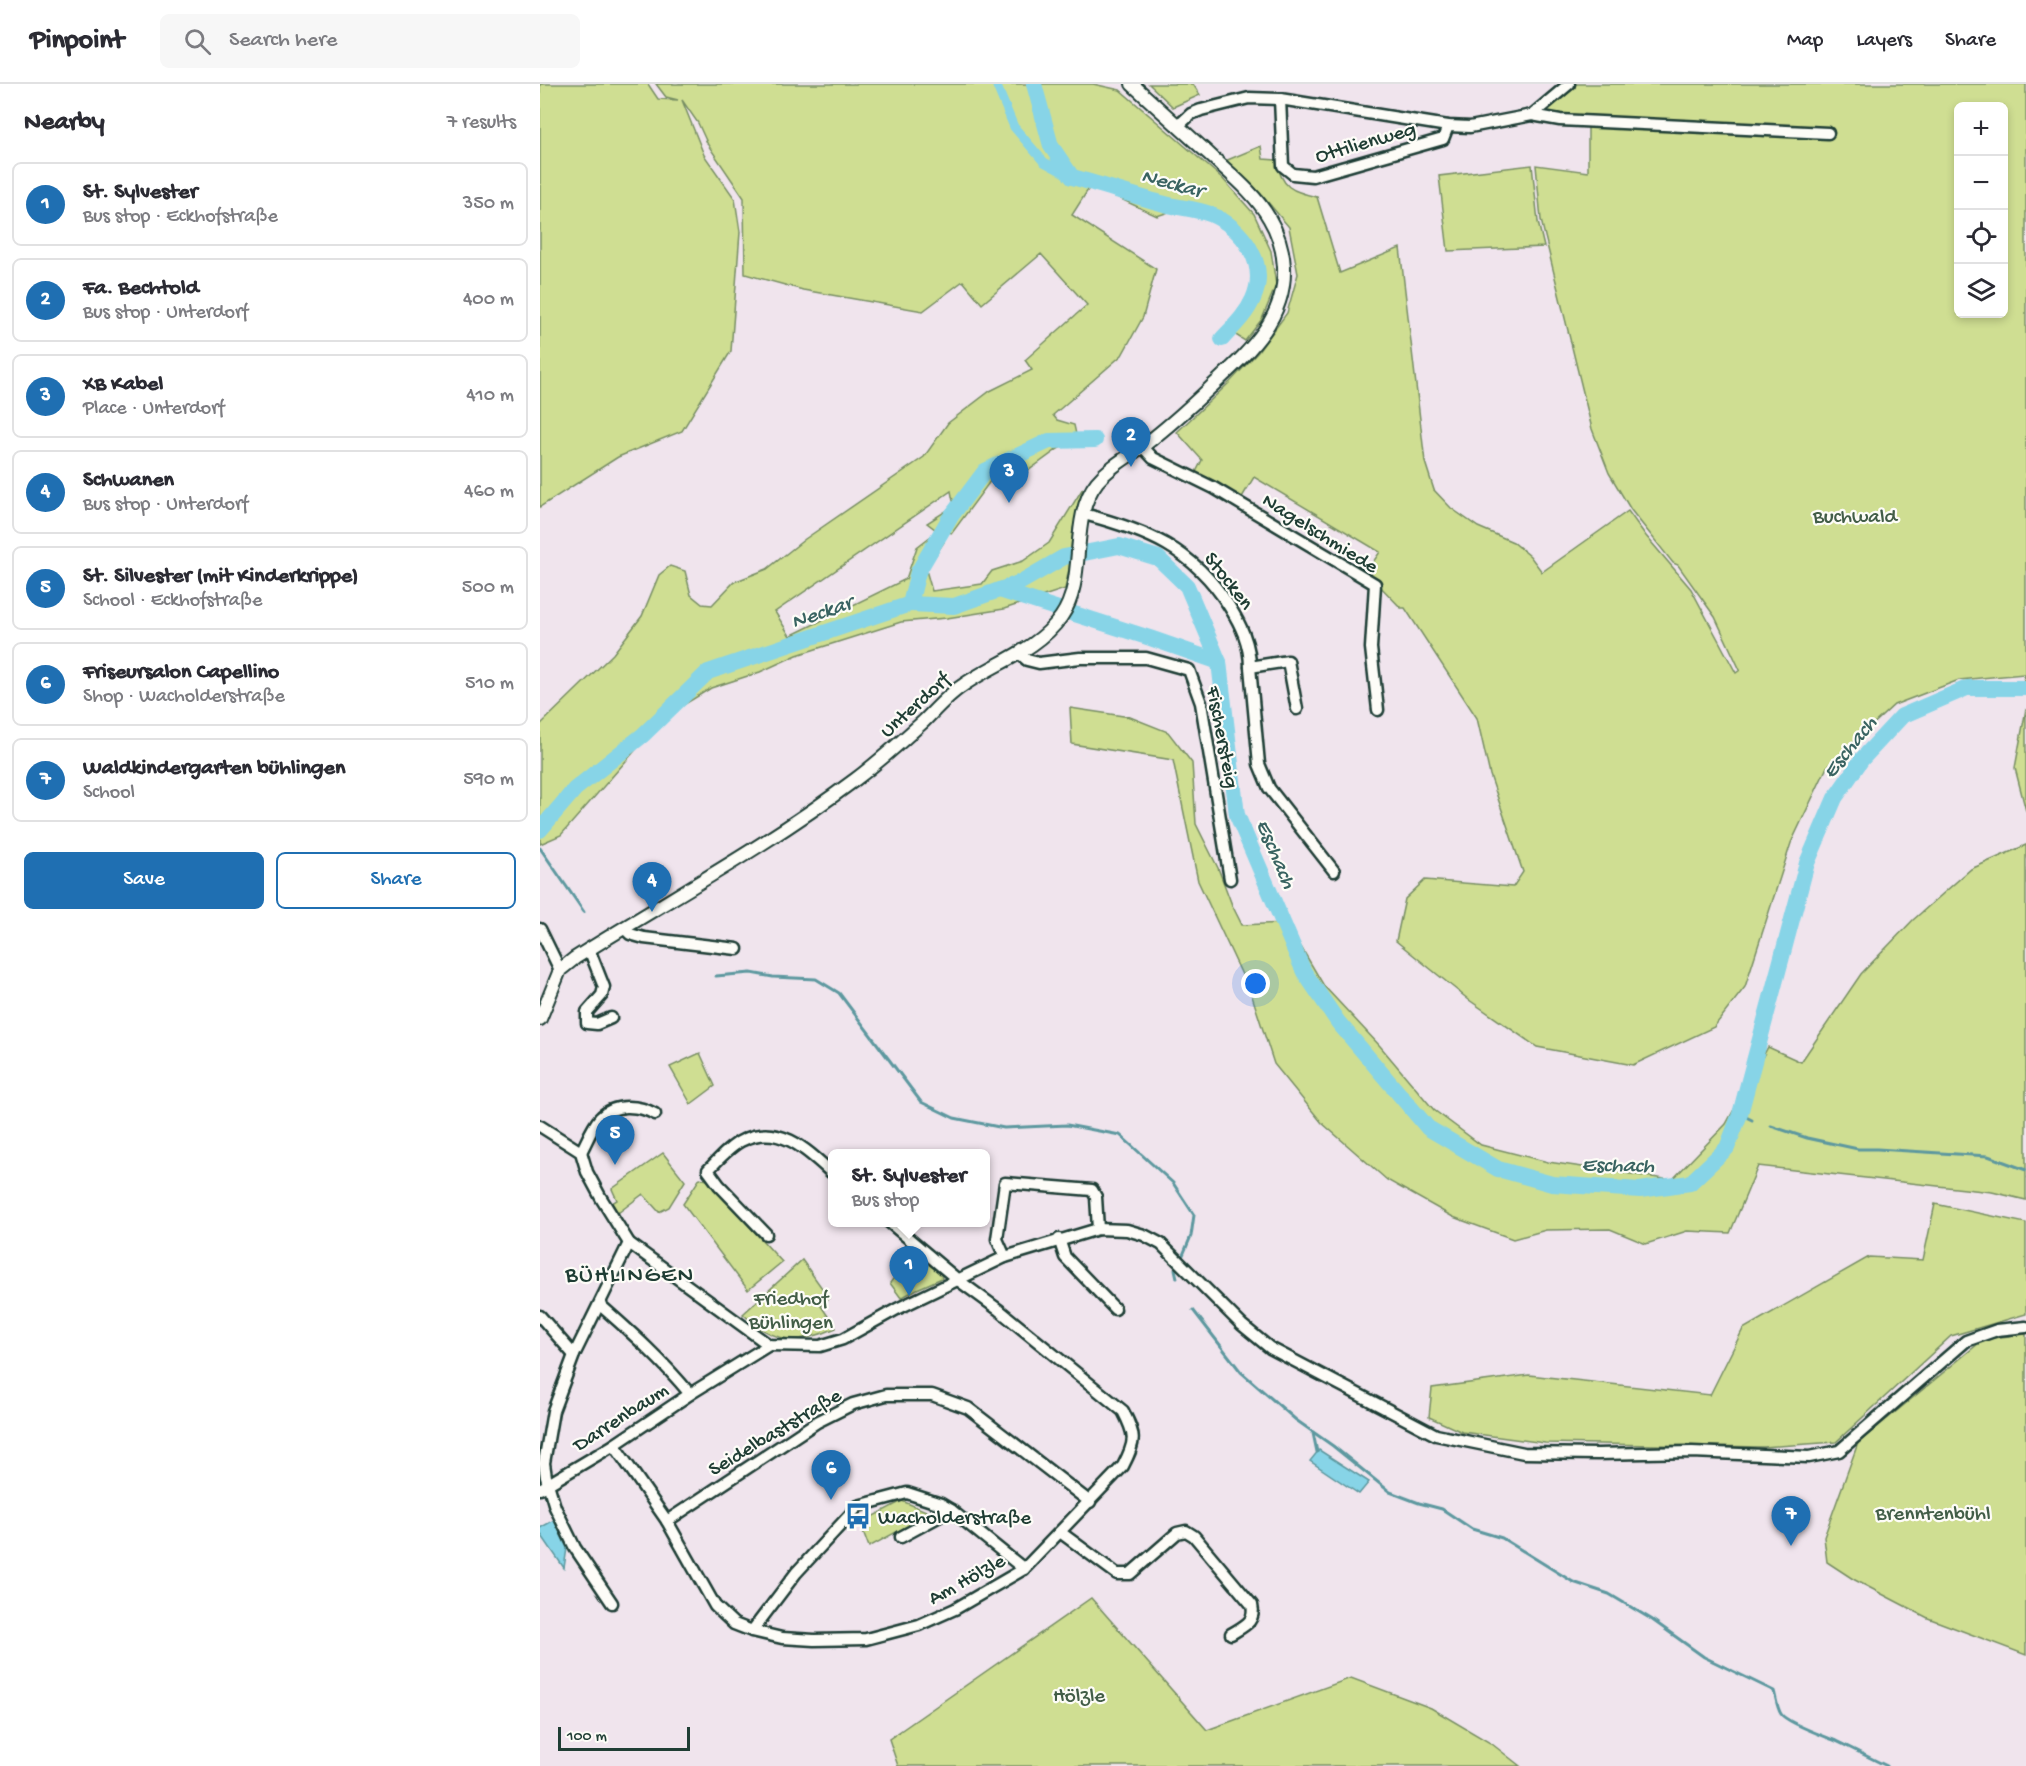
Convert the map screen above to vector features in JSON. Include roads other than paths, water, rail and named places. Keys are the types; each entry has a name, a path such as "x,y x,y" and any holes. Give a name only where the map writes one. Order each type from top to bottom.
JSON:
{"street":[{"name":"Unterdorf","path":"560,970 746,854 854,781 893,750 960,687 1042,638 1066,609 1077,566 1084,514 1090,494 1096,484 1112,467 1176,420 1252,348 1267,329 1279,305 1282,293 1284,266 1276,232 1262,208 1231,175 1132,84"},
{"path":"1532,115 1569,84"},
{"path":"1178,126 1191,114 1201,110 1249,98 1280,99 1448,126 1470,127 1532,115 1560,120 1828,133"},
{"name":"Ottilienweg","path":"1280,99 1282,166 1293,174 1301,176 1323,174 1443,139 1448,126"},
{"name":"Nagelschmiede","path":"1142,446 1153,458 1214,488 1375,584 1371,648 1378,710"},
{"name":"Stocken","path":"1084,514 1142,533 1172,547 1195,564 1218,590 1241,625 1250,654 1259,764 1269,788 1334,871"},
{"name":"Fischersteig","path":"1019,653 1027,660 1039,663 1080,658 1146,658 1189,670 1201,703 1230,879"},
{"path":"1250,667 1288,661 1297,709"},
{"path":"624,928 630,934 644,938 737,949"},
{"path":"540,929 560,970 540,1019"},
{"path":"589,950 604,987 602,995 587,1012 587,1023 597,1024 611,1018"},
{"path":"581,1152 601,1117 617,1108 642,1108 655,1114"},
{"path":"540,1126 581,1152 587,1172 600,1198 629,1243 769,1345 820,1346 843,1340 897,1310 1005,1257 1098,1229 1126,1230 1144,1235 1161,1244 1242,1325 1270,1348 1436,1435 1524,1453 1692,1452 1809,1457 1839,1451 1966,1341 1997,1330 2026,1327"},
{"path":"766,1234 719,1185 708,1170 742,1140 770,1135 788,1138 803,1146 828,1169"},
{"path":"1005,1257 997,1239 1005,1183 1092,1190 1096,1197 1098,1229"},
{"name":"Am Hölzle","path":"614,1444 667,1521 715,1606 734,1624 753,1631 782,1638 866,1639 918,1625 955,1609 1024,1569 1123,1466 1133,1447 1134,1431 1123,1411 895,1227"},
{"path":"1059,1239 1065,1257 1115,1310"},
{"path":"612,1603 575,1548 544,1486 544,1463 553,1411 574,1355 629,1243"},
{"name":"Darrenbaum","path":"600,1305 635,1335 690,1394"},
{"path":"540,1316 574,1355"},
{"name":"Darrenbaum","path":"544,1486 769,1345"},
{"name":"Seidelbaststraße","path":"667,1521 818,1422 853,1404 886,1395 932,1395 968,1408 1090,1502"},
{"path":"753,1631 796,1573 858,1506 907,1492 951,1510 1024,1569"},
{"path":"901,1537 951,1510"},
{"path":"1060,1532 1117,1574 1130,1574 1177,1533 1186,1531 1194,1536 1252,1605 1254,1614 1251,1621 1231,1634"}],"water":[{"path":"1319,1450 1369,1482 1359,1494 1310,1461"},
{"path":"554,1520 567,1548 564,1568 540,1533 540,1528"}],"waterway":[{"path":"996,84 1014,127 1044,162 1072,177"},
{"name":"Neckar","path":"1034,84 1051,146 1072,177 1167,205 1210,214 1233,228 1242,238 1255,260 1258,273 1257,286 1247,310 1222,339"},
{"name":"Neckar","path":"540,830 575,789 643,735 708,672 910,604 918,572 949,519 985,471 1049,441 1095,440"},
{"name":"Eschach","path":"910,604 954,606 1019,583 1064,557 1119,546 1158,558 1187,586 1219,662 1237,815 1304,972 1338,1022 1428,1128 1498,1169 1552,1184 1640,1190 1690,1183 1727,1148 1740,1114 1807,863 1835,798 1862,759 1902,716 1967,688 2026,688"},
{"name":"Eschach","path":"999,590 1219,662"},
{"path":"540,848 584,912"},
{"path":"716,976 751,973 773,977 816,979 839,993 921,1102 954,1118 1004,1128 1067,1125 1120,1135 1173,1183 1194,1215 1191,1236 1183,1255"},
{"path":"1740,1114 1752,1120"},
{"path":"1771,1126 1807,1138 1858,1149 1988,1156 2026,1170"},
{"path":"1175,1269 1177,1278"},
{"path":"1193,1310 1241,1372 1296,1420 1333,1446 1390,1492 1442,1509 1472,1529 1502,1538 1573,1582 1609,1594 1651,1619 1704,1657 1774,1691 1780,1712 1785,1718 1887,1766"},
{"path":"1313,1433 1317,1452"}],"place":[{"name":"Fa. Bechtold","path":"1131,467"},
{"name":"XB Kabel","path":"1009,503"},
{"name":"Schwanen","path":"652,912"},
{"name":"St. Silvester (mit Kinderkrippe)","path":"615,1165"},
{"name":"St. Sylvester","path":"909,1296"},
{"name":"Friseursalon Capellino","path":"831,1500"},
{"name":"Wacholderstraße","path":"858,1516"},
{"name":"Waldkindergarten bühlingen","path":"1791,1546"}],"district":[{"name":"BÜHLINGEN","path":"630,1273"}],"park label":[{"name":"Buchwald","path":"1855,515"},
{"name":"Friedhof Bühlingen","path":"791,1309"},
{"name":"Brenntenbühl","path":"1933,1512"},
{"name":"Hölzle","path":"1079,1694"}]}
